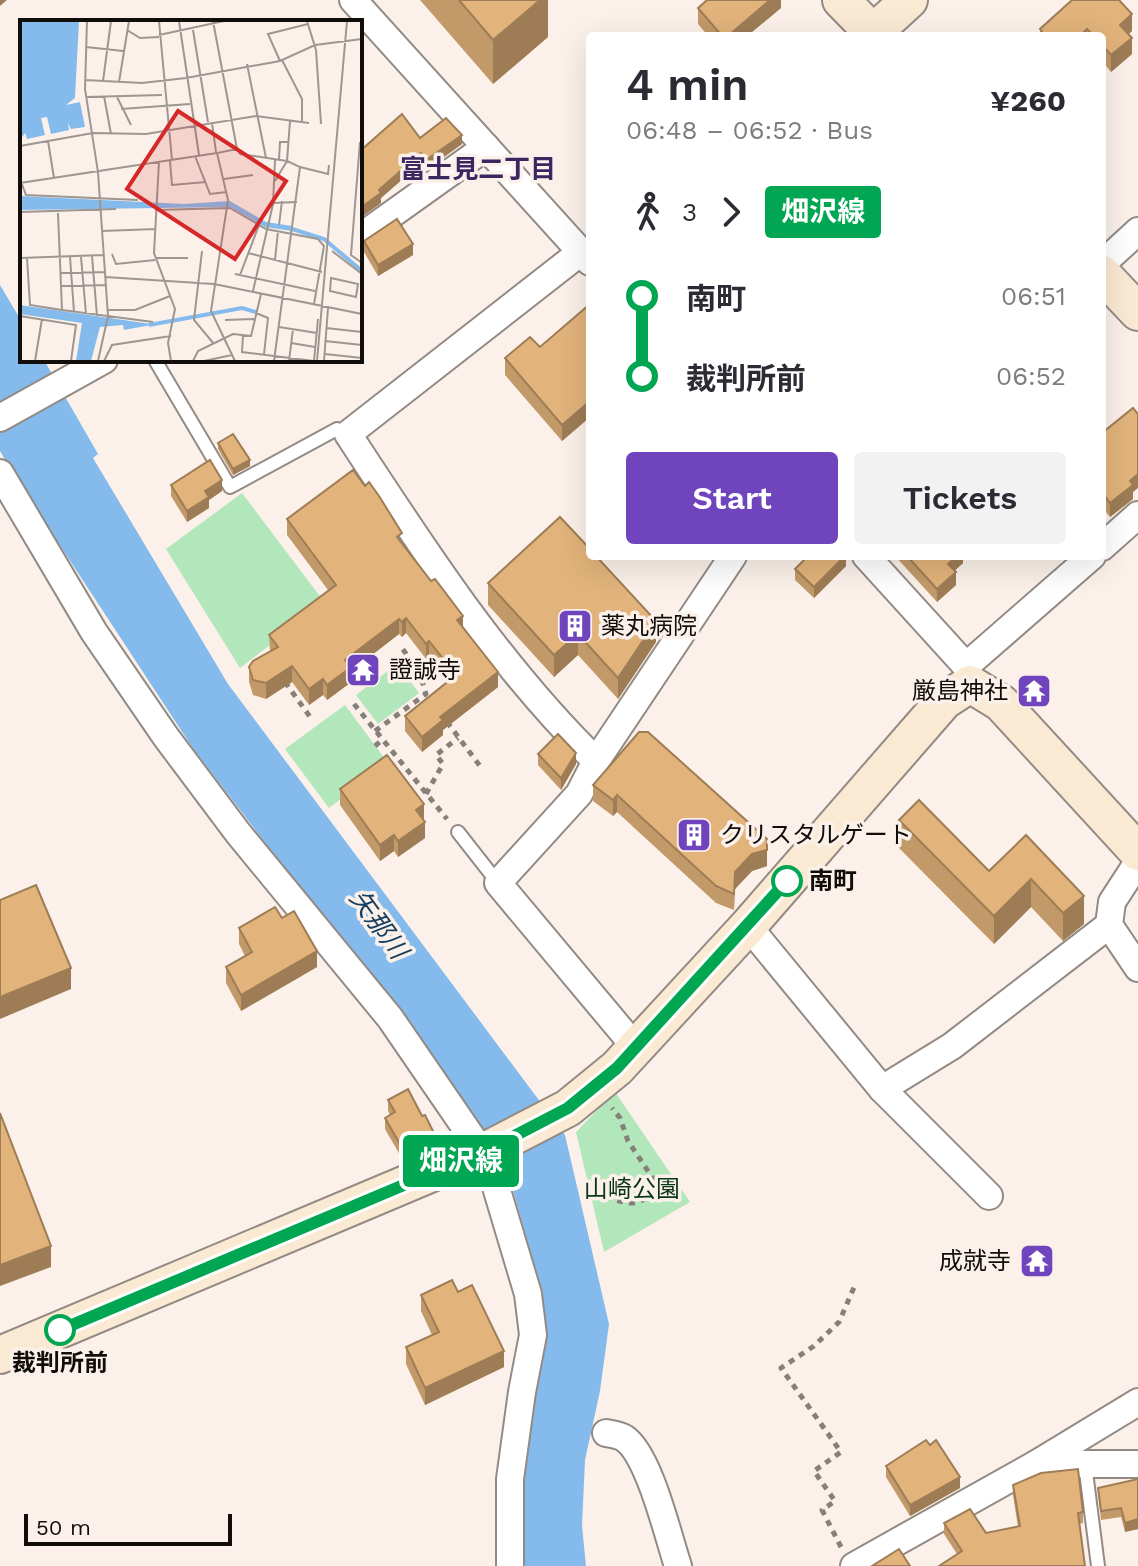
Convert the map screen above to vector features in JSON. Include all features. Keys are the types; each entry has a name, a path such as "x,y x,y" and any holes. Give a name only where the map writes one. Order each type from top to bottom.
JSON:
{"street":[{"path":"353,0 586,257 348,434 431,561 498,652 596,761"},
{"path":"841,0 870,32"},
{"path":"876,32 909,0"},
{"path":"362,236 486,147"},
{"path":"1106,260 1138,231"},
{"path":"1106,278 1138,312"},
{"path":"0,418 101,362"},
{"path":"0,473 94,632 166,737 238,833 390,1018 485,1151 528,1294 533,1335 510,1479 510,1566"},
{"path":"1106,543 1138,515"},
{"path":"636,1048 498,883 579,794 596,761 730,560"},
{"path":"869,560 968,675 1001,703 1138,852"},
{"path":"0,1355 485,1151 568,1108 617,1068 636,1048 748,926 968,675 1088,560"},
{"path":"1138,862 1112,902 1109,925 1138,968"},
{"path":"882,1089 952,1046 1109,925"},
{"path":"748,926 882,1089 989,1196"},
{"path":"849,1559 1036,1464 1138,1402"},
{"path":"606,1433 623,1437 650,1473 655,1498 678,1566"},
{"path":"1036,1464 1138,1464"}],"lane":[{"path":"156,362 230,487 337,429 348,434"},
{"path":"458,832 498,883"},
{"path":"1085,1464 1098,1566"}],"path":[{"path":"402,648 420,674 426,694 435,706"},
{"path":"281,677 313,721"},
{"path":"375,731 426,694"},
{"path":"354,704 458,832"},
{"path":"438,722 443,718 480,766"},
{"path":"426,794 443,764 436,755 458,738"},
{"path":"375,746 382,740"},
{"path":"606,1101 620,1118 628,1141 654,1180 649,1196 640,1202 622,1203 606,1196"},
{"path":"849,1559 822,1510 835,1501 814,1471 841,1452 781,1368 814,1346 839,1322 855,1285"}],"green space":[{"path":"242,493 325,603 240,668 166,549"},
{"path":"397,664 419,693 378,724 356,695"},
{"path":"345,705 388,763 329,808 285,749"},
{"name":"山崎公園","path":"615,1092 690,1202 604,1252 576,1132"}],"water":[{"name":"矢那川","path":"0,285 20,319 20,362 45,362 98,454 93,458 228,684 565,1135 609,1324 600,1391 585,1460 582,1526 586,1566 522,1566 522,1476 543,1339 541,1289 506,1166 478,1120 194,750 59,544 53,543 0,451"}],"building":[{"path":"459,0 540,0 493,40"},
{"path":"707,0 770,0 733,32 719,32 698,8"},
{"path":"1072,0 1119,0 1132,14 1120,25 1132,38 1111,55 1106,49 1106,32 1090,32 1087,29 1084,32 1042,32 1040,29"},
{"path":"402,114 420,138 446,118 462,135 426,160 421,153 379,190 381,193 362,207 362,149"},
{"path":"397,219 413,244 378,265 364,241"},
{"path":"586,307 586,404 562,425 505,358 530,337 540,347"},
{"path":"1133,408 1138,414 1138,474 1130,481 1133,485 1110,503 1106,498 1106,430"},
{"path":"233,434 250,460 233,469 218,443"},
{"path":"210,460 222,480 205,491 209,497 187,511 171,485"},
{"path":"353,470 365,486 369,482 402,533 397,537 463,616 457,620 498,672 440,717 443,720 422,737 405,716 456,675 406,618 402,622 399,619 345,660 350,668 327,685 323,679 309,689 292,666 266,683 253,680 249,667 253,661 278,647 269,635 336,585 287,519"},
{"name":"薬丸病院","path":"560,517 586,545 586,560 600,560 656,621 618,678 578,634 554,655 488,583"},
{"path":"804,560 841,560 814,587 795,569"},
{"path":"911,560 952,560 948,564 956,572 937,589"},
{"name":"クリスタルゲート","path":"639,732 648,732 767,839 767,850 752,854 735,872 734,894 716,886 617,795 613,800 593,785"},
{"path":"558,734 576,753 561,778 538,754"},
{"path":"387,755 424,804 416,810 425,822 398,841 394,835 380,845 340,789"},
{"path":"919,800 989,871 1026,835 1084,896 1063,913 1031,879 994,916 899,820"},
{"path":"36,885 71,968 0,997 0,900"},
{"path":"275,907 282,918 294,911 317,951 241,995 226,967 252,952 239,928"},
{"path":"408,1089 434,1133 425,1138 427,1141 404,1151 385,1118 395,1112 388,1100"},
{"path":"0,1113 51,1246 0,1265"},
{"path":"452,1280 458,1292 472,1285 504,1351 425,1388 406,1347 439,1332 421,1295"},
{"path":"926,1440 930,1445 936,1440 960,1477 910,1505 886,1466"},
{"path":"1078,1469 1083,1512 1078,1513 1085,1566 939,1566 962,1551 944,1523 970,1509 986,1533 1020,1526 1013,1485 1041,1473"},
{"path":"1138,1479 1138,1519 1125,1523 1121,1508 1101,1511 1098,1488"},
{"path":"899,1549 910,1566 872,1566"}],"bus line":[{"name":"畑沢線","path":"60,1330 489,1149 568,1108 617,1068 787,881"}],"place":[{"name":"薬丸病院","path":"575,626"},
{"name":"證誠寺","path":"363,670"},
{"name":"厳島神社","path":"1034,691"},
{"name":"クリスタルゲート","path":"694,835"},
{"name":"南町","path":"787,881"},
{"name":"成就寺","path":"1037,1261"},
{"name":"裁判所前","path":"60,1330"}],"district":[{"name":"富士見二丁目","path":"478,169"}]}
